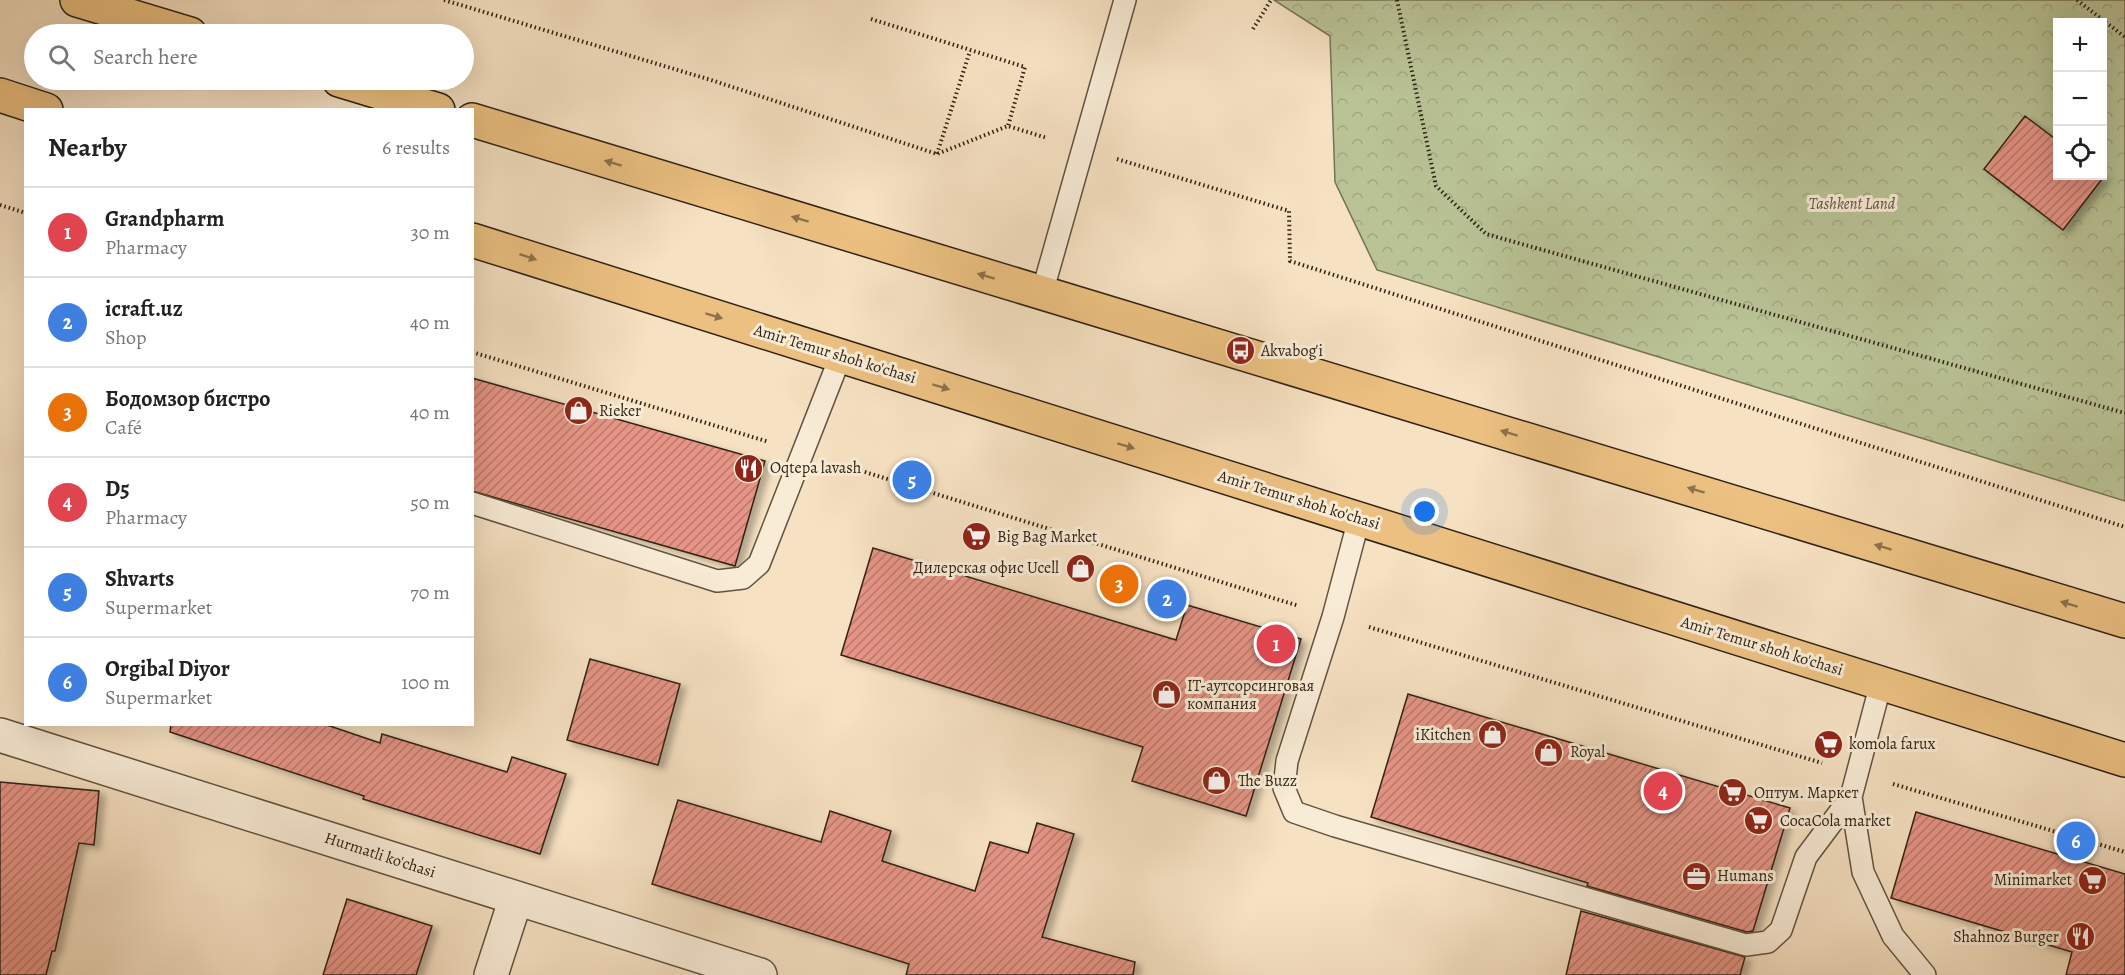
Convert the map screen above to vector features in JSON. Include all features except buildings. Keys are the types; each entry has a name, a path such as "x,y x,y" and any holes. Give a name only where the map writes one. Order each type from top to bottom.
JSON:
{"main road":[{"path":"77,0 157,24"},
{"path":"372,90 431,108"},
{"path":"0,96 39,108"},
{"path":"474,121 2125,621"},
{"name":"Amir Temur shoh ko'chasi","path":"474,241 2125,760"}],"street":[{"name":"Hurmatli ko'chasi","path":"0,735 760,975"},
{"path":"491,975 516,898"}],"lane":[{"path":"1042,293 1125,0"},
{"path":"474,503 717,581 743,578 759,564 841,355"},
{"path":"1359,519 1333,616 1287,761 1284,788 1294,812 1335,826 1746,945 1768,942 1780,930 1806,856 1851,797 1881,683"},
{"path":"1851,797 1863,872 1893,936 1925,975"}],"path":[{"path":"444,0 711,80 937,154 1008,126 1289,211 1290,261 2125,527"},
{"path":"1253,29 1271,0"},
{"path":"1397,0 1436,186 1486,234 2125,413"},
{"path":"2077,0 2125,37"},
{"path":"871,19 1025,67 1008,126"},
{"path":"937,154 970,51"},
{"path":"0,205 24,212"}],"green space":[{"name":"Tashkent Land","path":"1274,0 2125,0 2125,501 1377,270 1335,182 1330,36"}],"place":[{"name":"Akvabog'i","path":"1240,351"},
{"name":"Rieker","path":"578,411"},
{"name":"Oqtepa lavash","path":"749,468"},
{"name":"Shvarts","path":"912,480"},
{"name":"Big Bag Market","path":"976,537"},
{"name":"Дилерская офис Ucell","path":"1080,568"},
{"name":"Бодомзор бистро","path":"1119,584"},
{"name":"icraft.uz","path":"1167,599"},
{"name":"Grandpharm","path":"1276,644"},
{"name":"IT-aутсорсинговая компания","path":"1166,695"},
{"name":"iKitchen","path":"1492,735"},
{"name":"komola farux","path":"1828,744"},
{"name":"Royal","path":"1549,752"},
{"name":"The Buzz","path":"1217,781"},
{"name":"D5","path":"1663,791"},
{"name":"Оптум. Маркет","path":"1733,793"},
{"name":"CocaCola market","path":"1759,821"},
{"name":"Orgibal Diyor","path":"2076,841"},
{"name":"Humans","path":"1696,876"},
{"name":"Minimarket","path":"2093,880"},
{"name":"Shahnoz Burger","path":"2080,937"}]}
